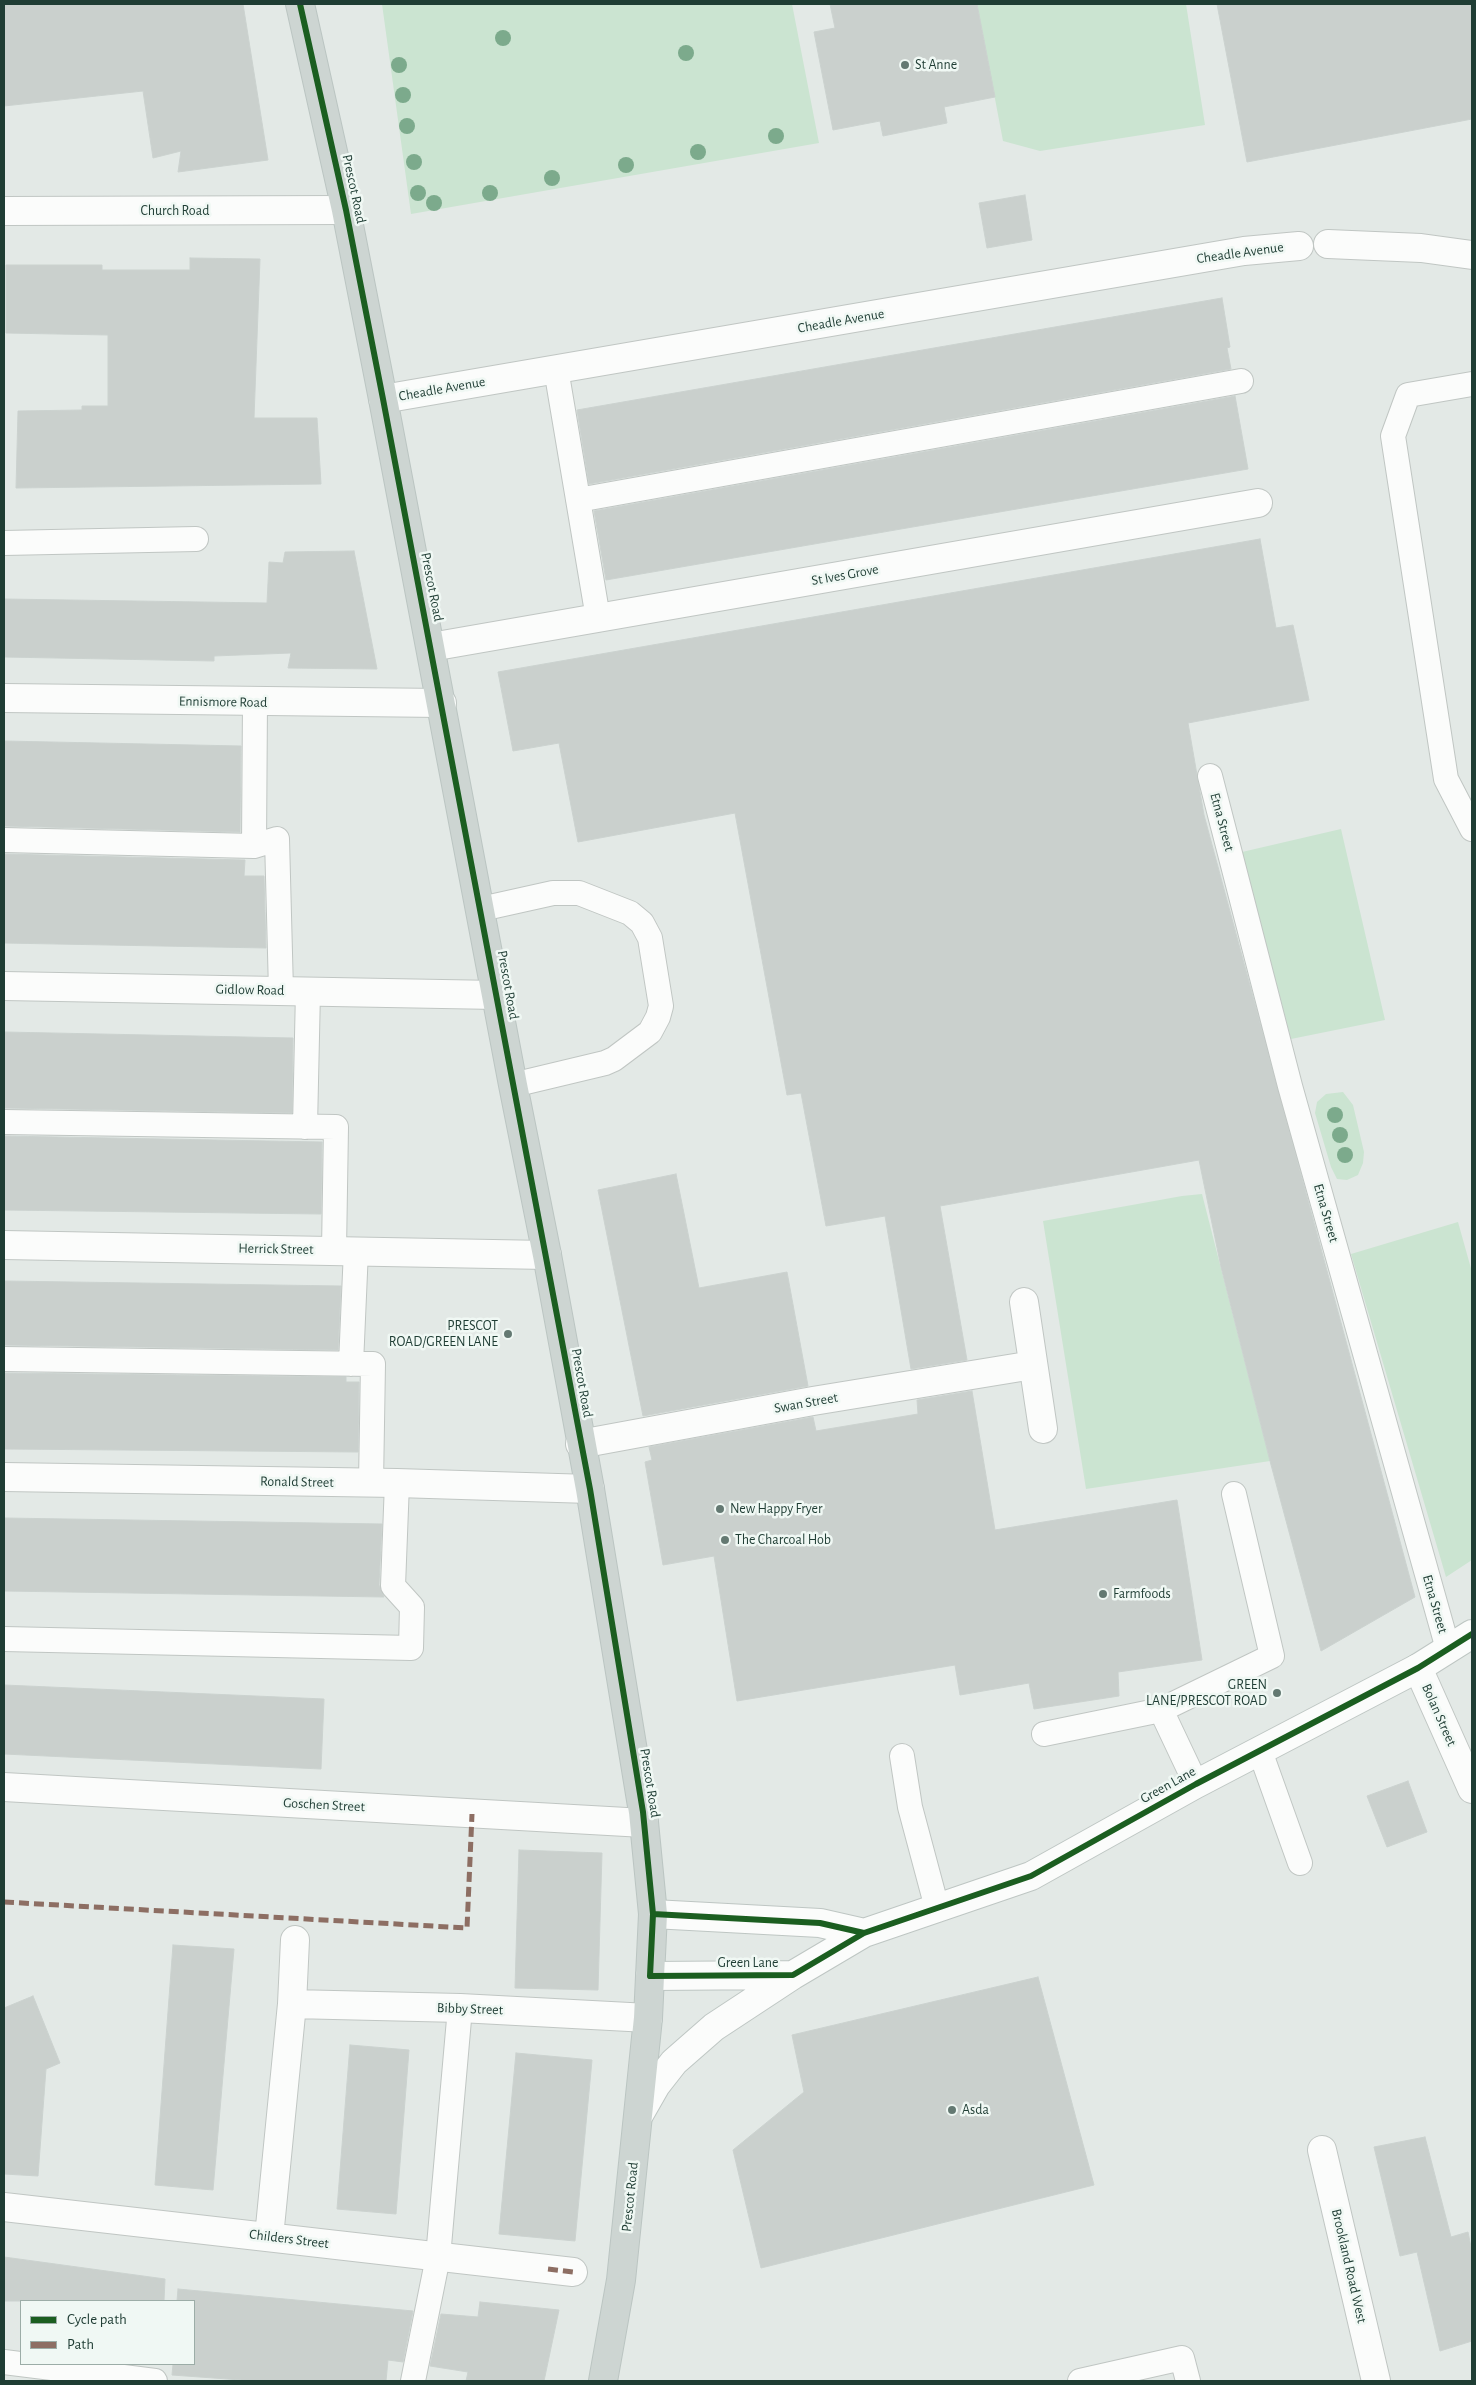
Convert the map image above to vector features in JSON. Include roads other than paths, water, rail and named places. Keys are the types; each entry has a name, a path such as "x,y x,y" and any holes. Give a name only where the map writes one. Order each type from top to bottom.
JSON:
{"main road":[{"name":"Prescot Road","path":"300,4 346,210 442,703 512,1085 547,1255 580,1444 590,1489 644,1823 653,1914 648,2018 640,2113 621,2280 603,2381"}],"street":[{"name":"Church Road","path":"4,211 346,210"},
{"path":"1328,244 1421,248 1472,255"},
{"name":"Cheadle Avenue","path":"383,399 1244,251 1299,246"},
{"name":"St Ives Grove","path":"431,647 1258,503"},
{"name":"Ennismore Road","path":"4,698 442,703"},
{"name":"Gidlow Road","path":"4,986 497,995"},
{"name":"Herrick Street","path":"4,1245 547,1255"},
{"path":"1024,1302 1043,1428"},
{"name":"Swan Street","path":"580,1444 813,1401 1033,1365"},
{"name":"Ronald Street","path":"4,1477 384,1483 590,1489"},
{"name":"Green Lane","path":"650,1976 793,1975 864,1933 1031,1876 1196,1784 1418,1668 1472,1634"},
{"name":"Bolan Street","path":"1418,1668 1472,1789"},
{"name":"Goschen Street","path":"4,1787 644,1823"},
{"path":"653,1914 733,1920 820,1923 864,1933"},
{"path":"269,2237 292,2004 295,1940"},
{"path":"640,2113 656,2085 674,2062 693,2043 793,1975"},
{"name":"Bibby Street","path":"292,2004 460,2008 648,2018"},
{"name":"Brookland Road West","path":"1322,2150 1376,2381"},
{"name":"Childers Street","path":"4,2207 561,2270"}],"lane":[{"path":"556,369 598,618"},
{"path":"578,500 1241,381"},
{"path":"1472,384 1408,395 1393,436 1446,779 1472,827"},
{"path":"4,543 196,539"},
{"path":"254,846 256,702"},
{"name":"Etna Street","path":"1210,776 1290,1086 1448,1649"},
{"path":"4,840 254,846 277,839 281,991"},
{"path":"481,909 553,893 579,893 630,913 642,923 650,938 661,1006 658,1017 650,1032 614,1059 605,1063 512,1085"},
{"path":"305,1127 308,991"},
{"path":"4,1122 336,1127 351,1364"},
{"path":"4,1358 373,1364 393,1586 412,1607 411,1648 4,1639"},
{"path":"1044,1734 1161,1710 1272,1656 1234,1494"},
{"path":"1161,1710 1196,1784"},
{"path":"1260,1751 1300,1863"},
{"path":"902,1756 910,1807 937,1908"},
{"path":"413,2381 438,2257 460,2008"},
{"path":"1080,2381 1182,2358 1188,2381"},
{"path":"4,2362 20,2364"},
{"path":"28,2365 155,2381"}],"place":[{"name":"St Anne","path":"905,65"},
{"name":"PRESCOT ROAD/GREEN LANE","path":"508,1334"},
{"name":"New Happy Fryer","path":"720,1509"},
{"name":"The Charcoal Hob","path":"725,1540"},
{"name":"Farmfoods","path":"1103,1594"},
{"name":"GREEN LANE/PRESCOT ROAD","path":"1277,1693"},
{"name":"Asda","path":"952,2110"}]}
